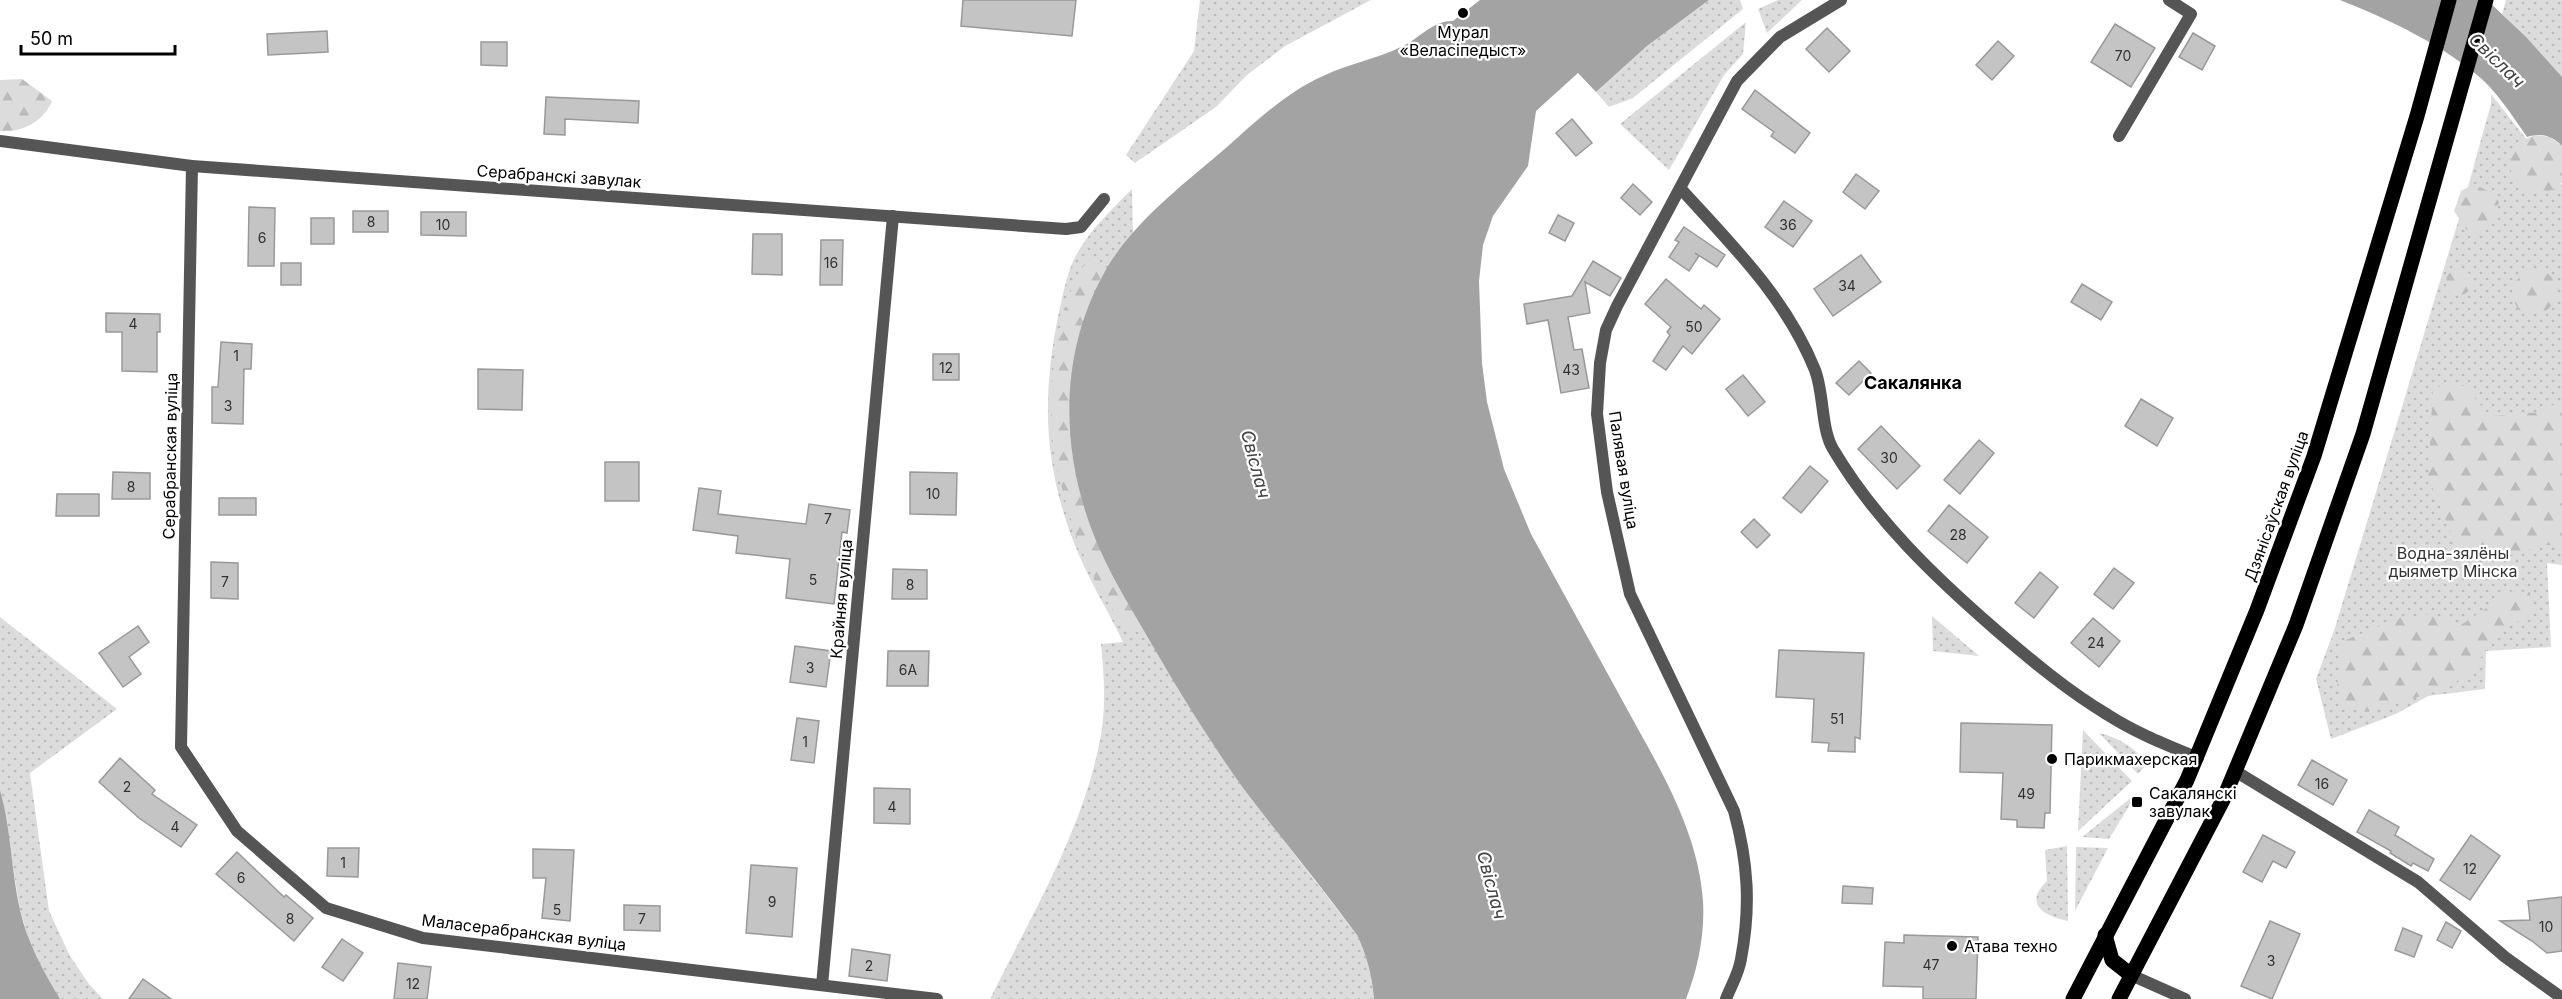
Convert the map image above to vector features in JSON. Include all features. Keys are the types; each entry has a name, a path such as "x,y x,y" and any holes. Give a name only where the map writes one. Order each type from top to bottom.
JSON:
{"main road":[{"name":"Дзянісаўская вуліца","path":"2073,999 2198,758 2258,610 2314,456 2417,116 2449,0"},
{"path":"2120,997 2223,800 2296,625 2363,434 2486,0"},
{"path":"2105,935 2112,960 2131,975"},
{"path":"2095,955 2112,969 2118,980 2120,997"}],"street":[{"name":"Палявая вуліца","path":"1726,999 1741,961 1748,884 1744,848 1734,811 1630,594 1607,492 1597,414 1600,363 1606,330 1617,306 1737,81 1780,37 1840,0"},
{"path":"2119,136 2191,14 2169,0"},
{"name":"Серабранскі завулак","path":"0,141 192,166 1066,229 1081,227 1104,199"},
{"name":"Серабранская вуліца","path":"181,747 192,166"},
{"path":"1681,189 1759,275 1786,312 1816,372 1831,446 1849,474 1903,543 1962,600 2074,693 2126,726 2198,758"},
{"name":"Крайняя вуліца","path":"822,986 893,216"},
{"name":"Маласерабранская вуліца","path":"181,747 237,831 326,908 423,938 937,999"},
{"path":"2235,771 2418,882 2505,957 2562,998"},
{"path":"2131,975 2185,999"}],"green space":[{"path":"1200,0 1371,0 1285,46 1247,75 1216,107 1135,163 1126,155 1194,51"},
{"path":"1709,0 1740,0 1743,9 1633,98 1609,107 1596,92 1647,46"},
{"path":"1778,0 1802,0 1767,33 1758,9"},
{"path":"2506,0 2562,0 2562,77 2502,14"},
{"path":"1746,22 1743,54 1724,75 1669,170 1620,124"},
{"path":"22,79 52,101 38,120 24,128 0,131 0,80"},
{"name":"Водна-зялёны дыяметр Мінска","path":"2491,94 2562,185 2562,565 2547,563 2551,647 2486,651 2485,689 2428,696 2396,714 2331,739 2316,679 2334,631 2461,212 2491,104"},
{"path":"2536,135 2550,137 2562,146 2562,182 2548,192 2534,193 2523,188 2514,178 2510,166 2512,154 2520,143"},
{"path":"2474,184 2494,194 2499,202 2490,220 2474,233 2466,229 2454,211 2461,191"},
{"path":"1132,189 1133,234 1117,254 1116,582 1209,738 1243,788 1357,935 1364,950 1374,999 990,999 1055,870 1093,770 1104,712 1101,644 1123,642 1084,566 1063,511 1051,455 1048,399 1053,342 1073,262 1092,232"},
{"path":"1088,259 1098,261 1104,272 1093,293 1068,420 1075,472 1101,552 1143,628 1134,633 1118,616 1103,594 1078,540 1061,482 1052,432 1054,367 1063,317 1078,274"},
{"path":"2459,269 2468,273 2472,282 2468,291 2459,295 2450,291 2446,282 2450,273"},
{"path":"2530,269 2543,270 2549,274 2555,285 2555,297 2545,311 2521,313 2512,299 2513,283"},
{"path":"2464,385 2490,416 2543,412 2562,399 2562,545 2547,545 2510,555 2456,545 2428,477 2433,387"},
{"path":"2512,591 2530,592 2532,613 2497,634 2472,670 2448,688 2367,712 2345,708 2337,687 2343,641 2400,618 2430,614 2461,625"},
{"path":"1932,616 1979,656 1933,651"},
{"path":"0,617 117,709 30,773 49,911 70,956 89,984 103,999 60,999 30,944 20,910 0,790"},
{"path":"2083,730 2132,781 2078,831"},
{"path":"2099,733 2119,740 2133,749 2145,766 2138,774"},
{"path":"2137,793 2109,839 2082,837"},
{"path":"2067,846 2068,921 2044,912 2037,902 2040,889 2047,881 2045,850"},
{"path":"2076,847 2108,848 2075,911"}],"water":[{"name":"Свіслач","path":"1480,0 1709,0 1647,46 1596,92 1578,73 1536,111 1528,166 1493,216 1483,245 1479,281 1482,363 1487,402 1504,469 1531,534 1661,770 1693,847 1703,901 1703,926 1697,963 1686,999 1374,999 1364,950 1357,935 1243,788 1193,713 1106,563 1088,518 1078,484 1069,413 1071,377 1077,342 1088,308 1103,275 1128,238 1176,190 1261,117 1297,90 1333,72 1408,44 1433,27 1453,21"},
{"name":"Свіслач","path":"2340,0 2487,0 2527,38 2562,77 2562,146 2546,136 2527,137 2485,82 2435,45 2397,25"},
{"path":"0,790 23,922 36,956 60,999 0,999"}],"building":[{"path":"963,0 1076,0 1072,36 961,26"},
{"path":"2115,24 2155,48 2131,87 2091,62"},
{"path":"1827,28 1850,51 1829,72 1806,49"},
{"path":"327,31 328,52 268,55 267,34"},
{"path":"2193,33 2215,46 2202,70 2179,57"},
{"path":"1998,41 2014,56 1992,80 1976,65"},
{"path":"481,42 507,42 507,66 481,65"},
{"path":"1755,90 1810,133 1795,153 1771,136 1774,132 1742,109"},
{"path":"546,97 639,101 638,123 565,119 565,135 544,134"},
{"path":"1572,119 1592,143 1576,156 1556,133"},
{"path":"1856,174 1879,191 1865,209 1843,192"},
{"path":"1633,184 1652,202 1640,215 1621,198"},
{"path":"1784,201 1812,221 1793,247 1765,227"},
{"path":"249,207 275,208 274,266 248,266"},
{"path":"353,211 388,211 388,232 353,232"},
{"path":"421,212 466,212 466,236 421,235"},
{"path":"1558,215 1574,223 1565,241 1549,233"},
{"path":"311,218 334,218 334,244 311,244"},
{"path":"1684,227 1725,255 1717,267 1695,253 1699,256 1689,271 1669,257 1679,242 1675,240"},
{"path":"753,234 782,234 782,275 752,274"},
{"path":"821,240 843,240 842,285 820,285"},
{"path":"1861,255 1881,282 1833,316 1814,289"},
{"path":"1593,261 1621,278 1610,296 1585,282 1590,313 1568,317 1574,350 1582,349 1589,388 1561,393 1548,320 1527,324 1524,304 1572,296"},
{"path":"281,263 301,263 301,285 281,285"},
{"path":"1666,279 1701,309 1704,305 1720,319 1692,354 1683,346 1666,370 1653,361 1670,335 1667,332 1671,327 1645,304"},
{"path":"2082,284 2112,302 2101,320 2071,302"},
{"path":"106,313 160,314 160,332 157,332 157,372 122,371 122,332 106,332"},
{"path":"221,342 252,344 251,369 244,369 243,424 212,423 212,387 218,387"},
{"path":"933,354 959,354 959,380 933,380"},
{"path":"1859,361 1871,373 1849,395 1836,383"},
{"path":"478,369 523,370 522,410 478,409"},
{"path":"1743,375 1765,402 1748,416 1726,389"},
{"path":"2141,399 2173,418 2157,446 2125,426"},
{"path":"1881,426 1920,466 1897,489 1858,449"},
{"path":"1979,440 1994,453 1960,494 1944,480"},
{"path":"605,462 639,462 639,501 605,501"},
{"path":"1810,466 1828,481 1801,513 1783,498"},
{"path":"113,472 150,473 150,499 112,499"},
{"path":"910,472 957,473 956,515 910,514"},
{"path":"699,488 721,491 718,514 806,524 809,504 850,510 847,533 842,532 834,604 786,598 790,559 736,553 738,536 693,530"},
{"path":"57,494 99,494 99,516 56,516"},
{"path":"219,498 256,498 256,515 219,515"},
{"path":"1949,505 1988,537 1967,563 1928,531"},
{"path":"1754,519 1770,535 1757,548 1741,532"},
{"path":"211,562 238,563 238,599 211,598"},
{"path":"2114,568 2134,583 2113,609 2094,594"},
{"path":"893,569 927,570 927,599 892,599"},
{"path":"2040,572 2058,587 2034,618 2015,603"},
{"path":"2093,618 2120,641 2099,667 2071,643"},
{"path":"138,626 149,642 129,657 141,674 123,687 99,653"},
{"path":"795,646 831,651 826,687 790,682"},
{"path":"1779,650 1864,653 1860,739 1855,737 1855,752 1828,751 1829,743 1812,742 1814,699 1776,697"},
{"path":"888,651 929,651 928,686 887,686"},
{"path":"797,718 819,721 814,763 791,760"},
{"path":"1961,723 2052,725 2050,813 2045,813 2044,828 2017,827 2017,820 2001,819 2003,773 1960,772"},
{"path":"120,758 155,790 152,794 197,825 181,847 139,818 99,782"},
{"path":"2312,760 2347,780 2333,805 2298,785"},
{"path":"874,788 910,789 910,824 874,823"},
{"path":"2369,810 2399,827 2395,835 2434,859 2428,871 2413,863 2411,866 2390,853 2391,851 2357,832"},
{"path":"2263,835 2295,852 2286,868 2273,861 2262,882 2243,872"},
{"path":"2471,835 2500,856 2470,900 2440,880"},
{"path":"328,848 359,848 358,877 327,876"},
{"path":"533,849 574,850 570,921 542,918 546,878 533,878"},
{"path":"237,852 284,897 286,895 313,918 294,941 216,874"},
{"path":"751,865 797,868 792,937 746,933"},
{"path":"1843,886 1873,888 1872,904 1842,903"},
{"path":"2562,897 2562,951 2547,953 2500,921 2530,920 2528,901"},
{"path":"624,905 660,906 660,931 624,930"},
{"path":"2270,921 2300,934 2272,999 2241,986"},
{"path":"2446,922 2461,931 2452,948 2437,940"},
{"path":"2403,928 2422,936 2414,957 2395,950"},
{"path":"1904,935 1978,937 1976,999 1923,999 1923,987 1883,986 1885,942 1904,943"},
{"path":"342,939 363,953 343,981 322,967"},
{"path":"852,949 890,955 887,981 849,976"},
{"path":"398,963 431,967 427,999 394,999"},
{"path":"143,979 171,999 129,999"}],"place":[{"name":"Мурал «Веласіпедыст»","path":"1463,13"},
{"name":"Парикмахерская","path":"2052,759"},
{"name":"Сакалянскі завулак","path":"2137,802"},
{"name":"Атава техно","path":"1952,946"}],"district":[{"name":"Сакалянка","path":"1913,382"}]}
